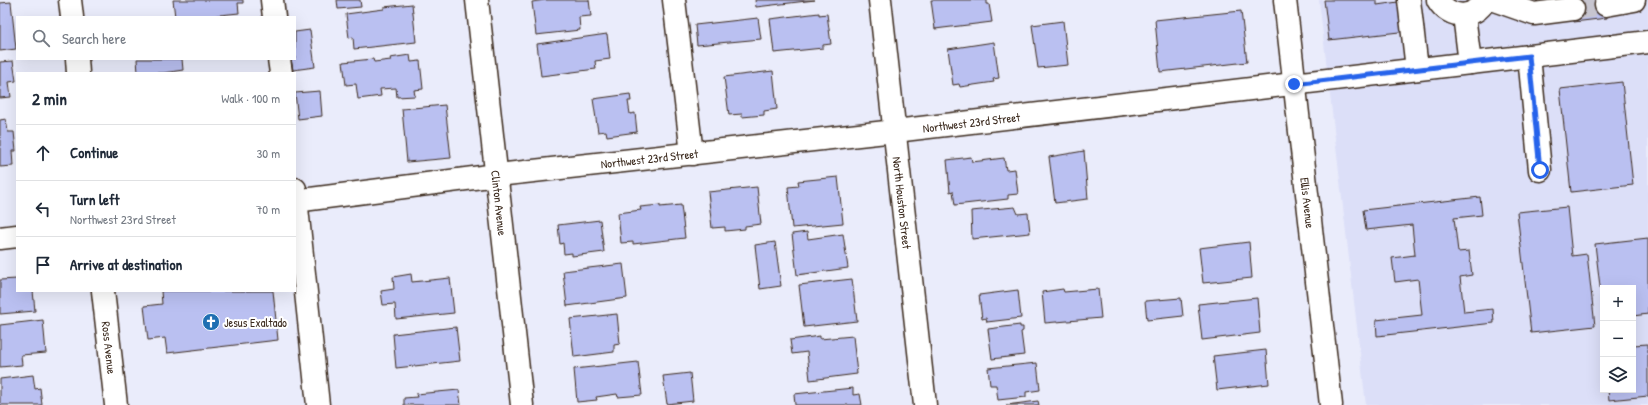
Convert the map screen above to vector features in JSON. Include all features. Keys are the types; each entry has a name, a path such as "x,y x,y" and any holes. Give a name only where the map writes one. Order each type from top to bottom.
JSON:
{"street":[{"path":"70,0 72,16"},
{"path":"272,0 274,16"},
{"name":"Clinton Avenue","path":"477,0 522,405"},
{"path":"674,0 692,154"},
{"name":"North Houston Street","path":"880,0 925,405"},
{"name":"Ellis Avenue","path":"1285,0 1331,405"},
{"path":"1409,0 1416,69"},
{"path":"1438,0 1441,6 1456,15 1472,13 1479,8 1485,0"},
{"path":"1494,0 1534,14 1572,9"},
{"path":"1606,5 1634,0"},
{"path":"1464,15 1470,63"},
{"name":"Northwest 23rd Street","path":"296,197 895,131 1648,42"},
{"path":"1529,56 1540,170"},
{"path":"77,60 78,72"},
{"path":"279,60 281,72"},
{"path":"296,206 318,405"},
{"path":"0,238 16,236"},
{"name":"Ross Avenue","path":"103,292 116,405"}],"shaded area":[{"path":"1319,0 1648,0 1648,405 1366,405"}],"building":[{"path":"173,0 243,0 243,3 238,3 239,13 210,16 175,16"},
{"path":"337,0 360,0 361,7 338,9"},
{"path":"545,0 589,0 591,16 579,17 580,30 536,35 532,2"},
{"path":"755,0 815,0 756,7"},
{"path":"931,0 987,0 992,22 935,29"},
{"path":"1324,0 1377,0 1377,5 1405,1 1408,31 1329,40"},
{"path":"1571,0 1605,0 1607,18 1574,22"},
{"path":"11,2 16,49 0,51 0,3"},
{"path":"412,4 416,42 354,49 353,37 349,38 346,14 384,9 384,7"},
{"path":"1241,11 1247,62 1160,72 1155,20"},
{"path":"819,13 819,15 827,14 831,44 823,45 823,48 774,53 770,19"},
{"path":"758,18 761,39 697,45 695,25"},
{"path":"1063,21 1068,65 1038,68 1032,25"},
{"path":"310,30 315,67 293,70 291,60 296,60 296,32"},
{"path":"607,34 610,59 595,61 596,69 541,76 537,44"},
{"path":"994,42 999,78 993,79 994,82 960,87 959,84 953,85 948,49"},
{"path":"410,55 411,62 420,61 423,89 414,90 415,96 397,97 396,88 380,89 381,96 358,99 356,84 346,85 343,62 373,59 374,62 391,60 390,58"},
{"path":"137,60 182,60 183,70 170,72 138,72"},
{"path":"13,61 16,81 9,82 11,97 0,98 0,62"},
{"path":"773,71 777,109 764,111 764,115 742,117 742,114 729,115 724,77"},
{"path":"1622,82 1633,185 1571,192 1560,89"},
{"path":"320,91 322,116 298,119 296,93"},
{"path":"630,94 631,101 628,101 630,114 635,113 637,132 607,136 606,131 598,132 593,99"},
{"path":"445,105 451,158 407,162 402,109"},
{"path":"6,119 8,132 14,132 16,151 12,151 13,166 0,167 0,120"},
{"path":"1084,151 1088,199 1055,203 1049,157"},
{"path":"971,157 972,162 1004,158 1006,170 1015,169 1018,194 1008,195 1008,199 955,205 953,191 950,192 947,160"},
{"path":"838,177 843,223 792,228 788,187 799,186 798,181"},
{"path":"757,187 761,224 745,226 745,229 725,231 725,227 712,228 708,192"},
{"path":"1480,197 1482,215 1454,218 1458,252 1469,251 1472,275 1460,277 1464,312 1493,309 1494,323 1377,336 1376,320 1422,315 1418,279 1395,282 1392,258 1415,255 1412,225 1366,230 1363,210"},
{"path":"660,205 660,207 681,205 685,238 633,244 633,242 621,243 618,213 641,210 640,207"},
{"path":"1015,207 1018,214 1028,213 1030,233 972,239 971,211"},
{"path":"1567,207 1572,256 1587,254 1595,326 1531,333 1517,212"},
{"path":"600,220 604,252 572,256 572,253 564,254 563,243 560,244 558,225"},
{"path":"807,232 808,239 843,234 848,268 797,275 792,234"},
{"path":"1648,238 1648,314 1636,316 1636,285 1600,285 1600,286 1595,244"},
{"path":"775,242 781,286 760,289 755,245"},
{"path":"1249,242 1252,278 1203,283 1199,248"},
{"path":"623,264 627,298 567,306 563,271"},
{"path":"411,274 412,282 450,278 454,313 396,319 395,304 383,305 381,291 394,289 393,277"},
{"path":"16,279 16,292 33,292 35,311 0,314 0,280"},
{"path":"852,279 857,321 804,327 799,285"},
{"path":"1063,289 1064,292 1098,289 1101,318 1045,323 1042,292"},
{"path":"1018,290 1021,318 987,322 986,318 982,319 979,295"},
{"name":"Jesus Exaltado","path":"161,292 273,292 278,340 167,353 165,338 148,340 144,306 162,304"},
{"path":"1181,298 1183,316 1147,320 1145,301"},
{"path":"1257,298 1260,333 1202,340 1198,304"},
{"path":"617,314 620,344 614,345 614,352 574,357 570,319"},
{"path":"43,320 46,353 21,355 22,365 0,367 0,325"},
{"path":"1020,325 1020,327 1023,327 1023,331 1021,332 1024,355 992,359 988,329"},
{"path":"456,327 460,361 396,368 393,334"},
{"path":"820,336 820,339 853,336 857,374 810,380 807,352 792,354 790,340"},
{"path":"1648,344 1648,396 1609,400 1608,393 1636,393 1636,345"},
{"path":"1266,350 1269,384 1217,390 1213,356"},
{"path":"638,362 642,395 618,397 617,394 596,397 597,400 577,402 574,369"},
{"path":"1037,363 1040,390 1026,392 1026,397 998,400 996,385 990,385 988,368"},
{"path":"690,373 693,401 667,404 663,376"},
{"path":"33,375 35,389 40,388 42,405 0,405 0,379"},
{"path":"853,388 853,395 860,394 862,405 795,405 794,394"},
{"path":"459,390 461,405 404,405 404,398 417,397 416,394"},
{"path":"1038,401 1039,405 1006,405"}],"tunnel":[{"path":"1573,9 1606,5"}],"place":[{"name":"Jesus Exaltado","path":"211,322"}],"route":[{"path":"1294,84 1529,56 1540,170"}]}
